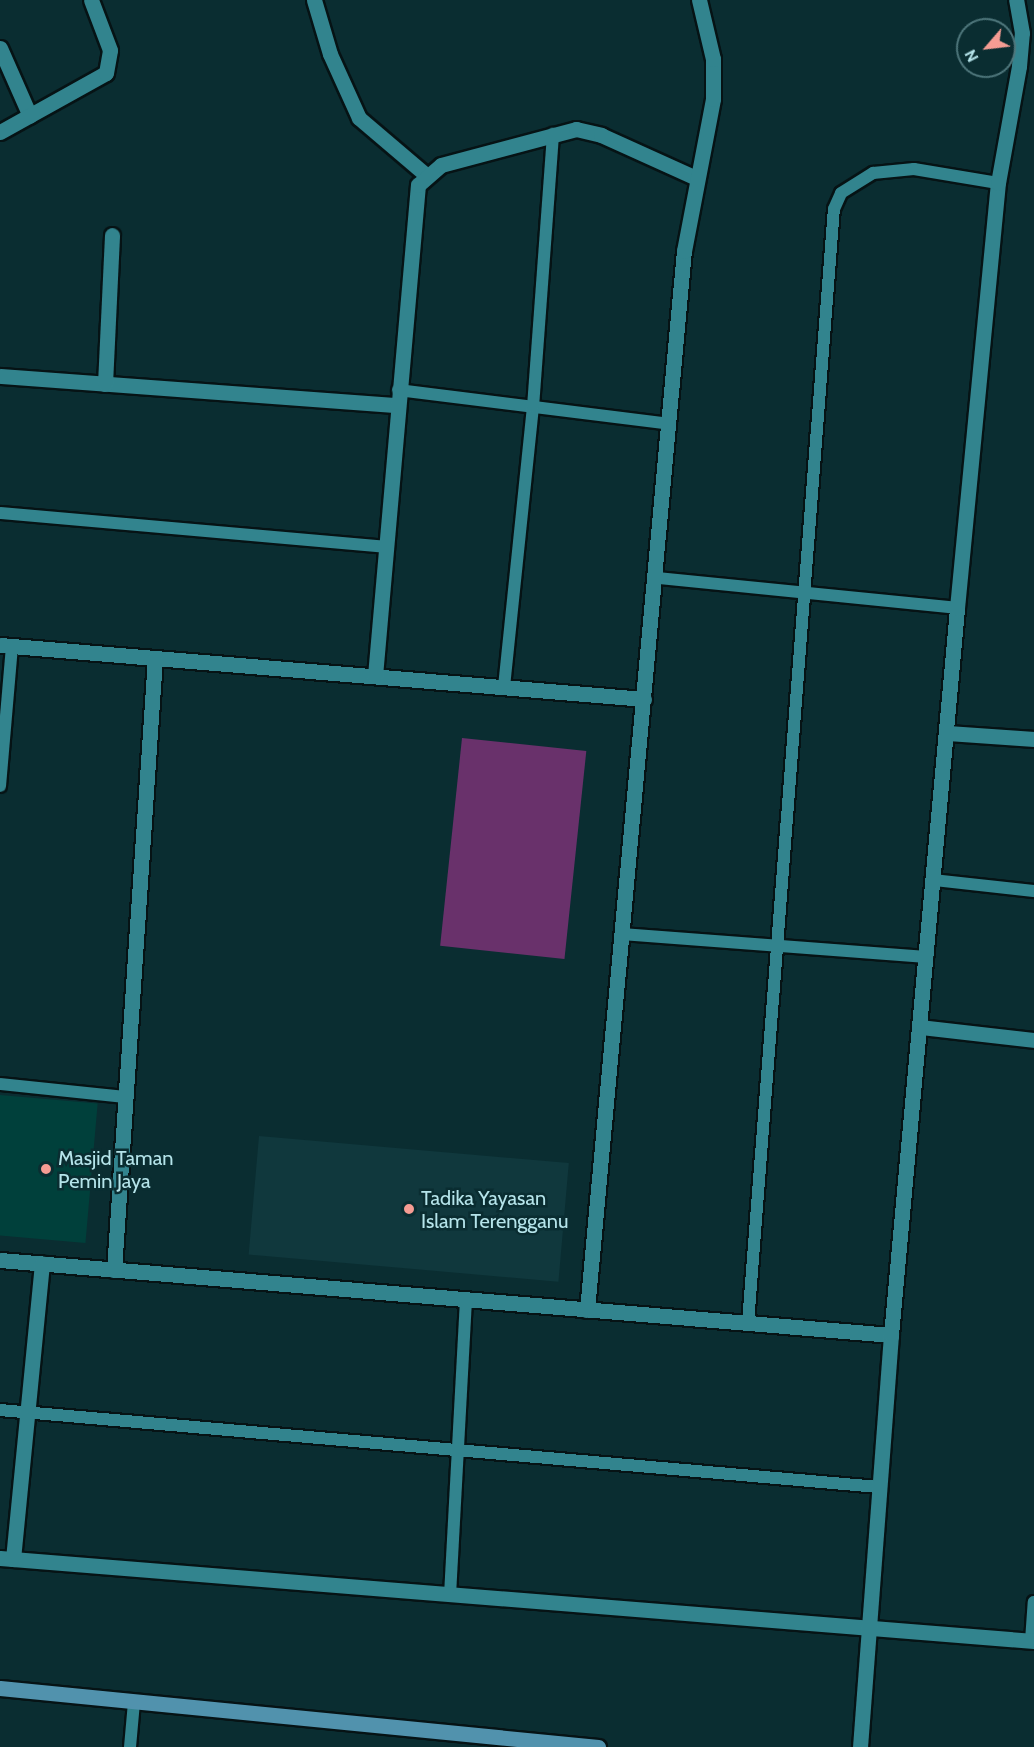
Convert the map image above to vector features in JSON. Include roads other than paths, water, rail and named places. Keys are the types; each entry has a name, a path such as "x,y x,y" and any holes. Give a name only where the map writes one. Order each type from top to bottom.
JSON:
{"street":[{"path":"0,132 106,73 110,50 91,0"},
{"path":"314,0 330,54 359,118 426,175"},
{"path":"587,1310 621,934 658,578 670,424 694,177 713,99 712,59 699,0"},
{"path":"861,1747 891,1335 948,733 957,608 998,183 1019,66 1022,33 1016,0"},
{"path":"0,48 30,116"},
{"path":"375,676 413,202 426,175 441,165 576,129 601,135 694,177"},
{"path":"105,384 112,235"},
{"path":"0,376 105,384 397,398"},
{"path":"6,645 644,699"},
{"path":"114,1270 155,658"},
{"path":"948,733 1034,739"},
{"path":"920,1027 1034,1040"},
{"path":"0,1260 891,1335"},
{"path":"42,1263 27,1412 7,1558 1032,1641"},
{"path":"0,1688 598,1747"}],"lane":[{"path":"504,687 533,407 553,134"},
{"path":"748,1323 774,946 806,593 834,209 841,192 856,179 893,170 998,183"},
{"path":"397,398 533,407 670,424"},
{"path":"0,513 385,547"},
{"path":"658,578 957,608"},
{"path":"0,786 6,645"},
{"path":"934,880 1034,891"},
{"path":"621,934 927,957"},
{"path":"0,1084 126,1097"},
{"path":"450,1595 466,1299"},
{"path":"0,1410 879,1487"},
{"path":"1032,1641 1034,1602"},
{"path":"130,1747 134,1702"}],"place":[{"name":"Masjid Taman Pemin Jaya","path":"46,1169"},
{"name":"Tadika Yayasan Islam Terengganu","path":"409,1209"}]}
